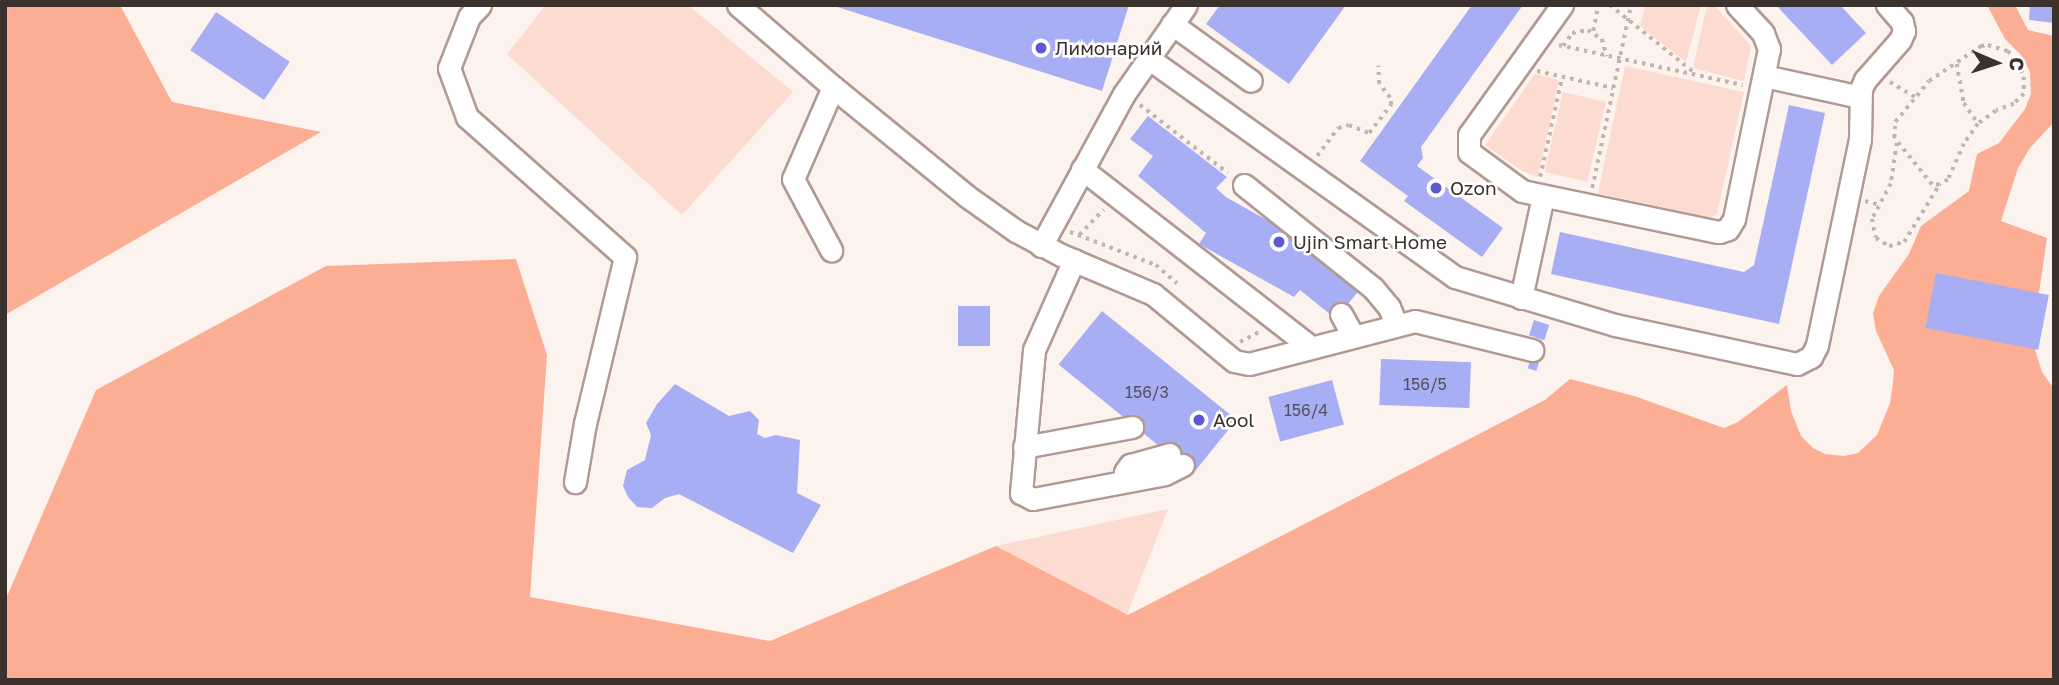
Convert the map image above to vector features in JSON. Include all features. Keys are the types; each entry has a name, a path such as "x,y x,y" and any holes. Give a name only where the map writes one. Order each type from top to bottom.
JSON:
{"lane":[{"path":"480,5 469,18 449,68 467,117 625,257 585,423 576,482"},
{"path":"738,5 968,197 1041,246 1143,288 1234,361 1250,364 1396,324 1427,322 1532,350"},
{"path":"1041,246 1124,94 1186,5"},
{"path":"1562,5 1469,135 1467,146 1474,158 1510,184 1540,195 1719,232 1728,229 1734,219 1769,49 1766,38 1737,5"},
{"path":"1148,58 1447,273 1469,284 1624,327 1789,365 1802,363 1811,357 1817,345 1859,144 1860,97 1865,80 1900,40 1904,31 1902,22 1887,5"},
{"path":"1172,24 1251,81"},
{"path":"1763,83 1860,97"},
{"path":"831,250 793,179 833,87"},
{"path":"1082,169 1311,347"},
{"path":"1244,185 1373,288 1389,307 1396,324"},
{"path":"1521,298 1540,195"},
{"path":"1067,258 1034,350 1020,488 1029,499 1127,481 1125,472 1130,465 1176,460"},
{"path":"1341,314 1353,336"},
{"path":"1024,447 1132,427"}],"path":[{"path":"1593,32 1598,5"},
{"path":"1610,5 1697,75"},
{"path":"1588,205 1631,5"},
{"path":"1563,46 1572,33 1593,32 1602,39 1607,56"},
{"path":"1537,40 1697,75 1763,83"},
{"path":"1897,143 1891,184 1872,219 1873,234 1880,242 1895,246 1907,239 1939,185 1951,177 1964,144 1978,124 2022,98 2025,83 2022,69 2008,51 1995,45 1980,46 1957,64 1929,80 1895,122 1893,134 1897,143 1928,182 1939,185"},
{"path":"1957,64 1964,103 1978,124"},
{"path":"1306,172 1338,128 1349,125 1369,133 1391,106 1390,98 1379,84 1378,66"},
{"path":"1518,67 1613,88"},
{"path":"1873,71 1915,97"},
{"path":"1540,195 1562,77"},
{"path":"1124,94 1244,185"},
{"path":"1067,258 1079,235 1116,196"},
{"path":"1052,225 1156,265 1177,283"},
{"path":"1166,305 1192,254"},
{"path":"1221,352 1278,321"}],"shaded area":[{"path":"5,5 120,5 172,102 321,132 5,315"},
{"path":"546,5 688,5 793,92 682,215 507,54"},
{"path":"1645,5 1701,5 1686,62 1640,26"},
{"path":"1707,5 1714,5 1751,46 1744,81 1693,68"},
{"path":"1987,5 2015,5 2028,30 2054,36 2054,122 2030,148 2018,168 2001,221 2047,238 2032,340 2042,372 2054,389 2054,680 5,680 5,601 96,390 326,266 516,259 547,355 530,597 770,641 996,546 1128,615 1545,400 1570,379 1634,396 1724,428 1738,422 1787,385 1791,411 1801,436 1813,448 1825,454 1844,456 1858,453 1877,435 1890,403 1893,383 1894,370 1876,331 1873,313 1879,296 1909,254 1921,226 1969,191 1977,154 1999,143 2025,109 2031,94 2030,72 2022,56 2005,39"},
{"path":"1625,66 1744,92 1717,214 1710,218 1598,193"},
{"path":"1535,74 1559,80 1538,177 1522,171 1485,145"},
{"path":"1563,92 1606,102 1587,182 1545,172"},
{"path":"1168,509 1127,615 996,546"}],"building":[{"name":"Лимонарий","path":"831,5 1129,5 1102,91"},
{"path":"1220,5 1346,5 1289,84 1206,24"},
{"path":"1472,5 1523,5 1421,147 1423,158 1417,166 1503,228 1482,257 1404,201 1408,196 1360,161"},
{"path":"1776,5 1840,5 1866,33 1832,65"},
{"path":"2030,5 2054,5 2054,23 2029,20"},
{"path":"216,12 290,62 264,100 190,50"},
{"path":"1789,105 1825,113 1779,324 1551,274 1560,232 1744,272 1754,265"},
{"path":"1148,116 1227,177 1216,188 1226,197 1286,231 1360,289 1336,319 1300,290 1294,297 1199,244 1206,233 1138,176 1153,156 1130,139"},
{"path":"1936,273 2049,295 2038,350 1925,328"},
{"path":"958,306 990,306 990,346 958,346"},
{"path":"1102,311 1236,420 1193,473 1059,365"},
{"path":"1534,320 1549,325 1544,340 1529,335"},
{"path":"1533,352 1542,355 1536,371 1528,368"},
{"path":"1381,359 1471,362 1469,408 1379,405"},
{"path":"1332,380 1344,424 1280,442 1268,397"},
{"path":"675,384 729,416 750,411 759,420 757,434 765,438 776,435 800,440 797,493 821,505 793,553 679,494 665,498 652,508 637,507 628,497 623,486 627,470 645,460 651,435 646,423 657,404"}],"place":[{"name":"Лимонарий","path":"1041,48"},
{"name":"Ozon","path":"1436,188"},
{"name":"Ujin Smart Home","path":"1279,242"},
{"name":"Aool","path":"1199,420"}]}
